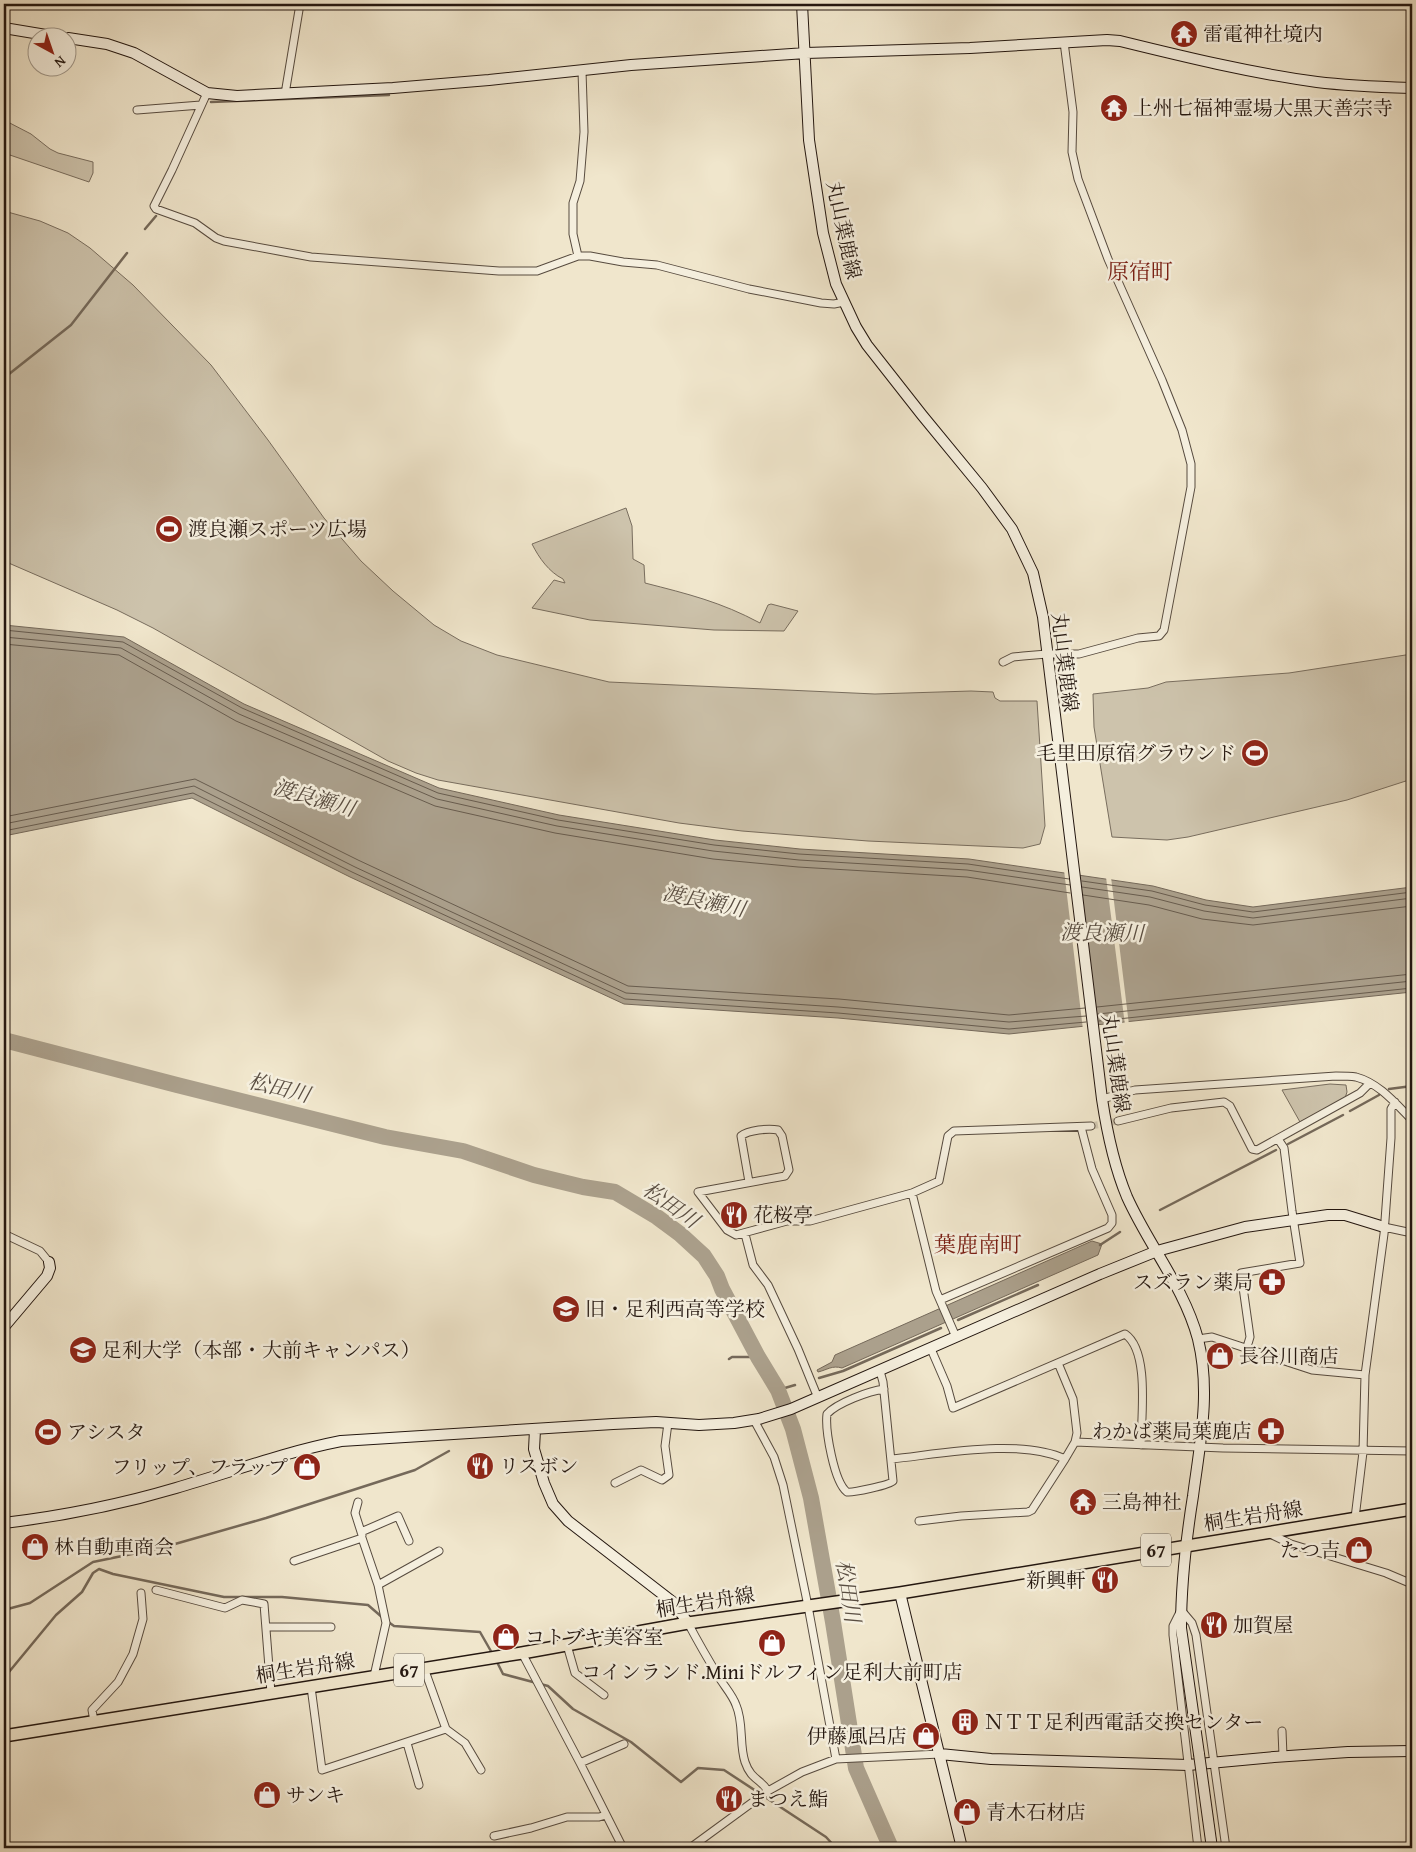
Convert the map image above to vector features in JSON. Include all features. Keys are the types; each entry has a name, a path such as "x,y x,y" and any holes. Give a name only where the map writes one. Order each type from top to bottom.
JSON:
{"main road":[{"name":"桐生岩舟線","path":"4,1736 522,1653 688,1623 851,1600 1412,1509"}],"street":[{"path":"285,94 300,4"},
{"name":"丸山葉鹿線","path":"802,4 809,140 829,262 844,302 856,327 881,364 994,503 1019,541 1033,573 1037,590 1043,618 1102,1098 1114,1160 1128,1198 1183,1299 1198,1339 1203,1371 1205,1396 1186,1545 1181,1628 1212,1848"},
{"path":"4,28 28,32"},
{"path":"78,40 107,44 134,53 207,93 237,96 394,88 631,65 806,53 1120,41 1251,71 1318,82 1412,88"},
{"path":"1003,662 1013,657 1079,654 1138,638 1159,636 1164,630 1191,487 1191,464 1182,430 1162,380 1108,259 1078,179 1072,152 1073,112 1064,42"},
{"path":"578,256 572,234 573,203 580,181 584,132 582,70"},
{"path":"207,93 154,206 156,209 195,223 216,238 311,257 499,271 537,271 578,256 590,256 623,262 657,265 749,289 820,303 834,304 844,302"},
{"path":"137,110 201,105"},
{"path":"1102,1098 1136,1090 1336,1076 1356,1078 1370,1083 1394,1102 1412,1120"},
{"path":"1118,1121 1171,1108 1224,1102 1230,1106 1252,1149 1257,1150 1360,1093 1370,1083"},
{"path":"1355,1518 1363,1452 1365,1375 1384,1226 1390,1168 1391,1109 1394,1102"},
{"path":"749,1182 741,1136 748,1132 778,1130 782,1136 790,1170 785,1176 698,1192 726,1230 736,1235 787,1221 810,1221 912,1193 939,1181 948,1136 954,1131 1091,1126"},
{"path":"942,1304 1108,1228 1112,1223 1112,1215 1092,1169 1081,1127"},
{"path":"1247,1348 1250,1337 1241,1273 1300,1263 1284,1148 1278,1139"},
{"path":"912,1193 936,1291 956,1337"},
{"path":"4,1523 98,1509 299,1451 341,1441 392,1436 535,1430 613,1424 668,1423 699,1425 757,1420 804,1404 1100,1274 1157,1251 1245,1227 1328,1215 1345,1215 1412,1232"},
{"path":"4,1234 40,1252 49,1262 50,1268 47,1276 4,1327"},
{"path":"745,1234 752,1263 768,1285 798,1349 818,1398"},
{"path":"931,1349 948,1386 953,1408 1124,1334 1128,1336 1139,1358 1142,1371 1141,1445"},
{"path":"1198,1339 1212,1337 1312,1370 1365,1375"},
{"path":"919,1521 961,1516 1028,1512 1034,1507 1065,1459 1077,1433 1073,1399 1058,1363"},
{"path":"880,1371 884,1389 894,1481 890,1484 862,1489 855,1493 847,1492 840,1484 831,1455 826,1417 834,1408 873,1391 884,1389"},
{"path":"757,1420 774,1458 783,1485 811,1606 839,1758"},
{"path":"615,1483 641,1470 662,1480 669,1475 665,1446 668,1423"},
{"path":"535,1430 535,1457 548,1495 568,1521 674,1603 688,1623 699,1645 736,1705 745,1760 749,1771 752,1776 766,1787 768,1792"},
{"path":"1074,1442 1363,1452 1412,1451"},
{"path":"892,1459 1008,1448 1041,1451 1056,1454 1065,1459"},
{"path":"358,1502 355,1513 378,1584 386,1624 374,1676"},
{"path":"294,1561 362,1535 398,1516 409,1541"},
{"path":"1268,1533 1291,1544 1386,1573 1412,1584"},
{"path":"378,1584 440,1551"},
{"path":"156,1590 226,1608 242,1600 264,1604 271,1693"},
{"path":"900,1592 962,1848"},
{"path":"94,1721 92,1710 118,1682 132,1654 143,1620 141,1594"},
{"path":"1198,1848 1173,1635 1174,1626 1181,1610 1192,1623 1196,1635 1226,1848"},
{"path":"266,1627 331,1626"},
{"path":"567,1645 575,1674 604,1695"},
{"path":"522,1653 623,1848"},
{"path":"424,1668 446,1729 465,1743 481,1770"},
{"path":"310,1687 322,1770 446,1729"},
{"path":"1282,1731 1283,1756"},
{"path":"407,1743 418,1786"},
{"path":"580,1762 624,1744"},
{"path":"690,1848 768,1792 802,1772 839,1758 940,1754 991,1759 1188,1766 1283,1756 1412,1751"},
{"path":"494,1836 531,1828 567,1817 598,1817 606,1815"}],"shaded area":[{"path":"4,120 31,134 58,153 93,162 93,173 89,182 4,153"},
{"name":"渡良瀬スポーツ広場","path":"4,211 40,221 68,233 90,248 133,285 211,365 324,518 361,561 434,625 461,641 497,655 609,682 875,694 971,691 993,692 995,698 1000,701 1037,701 1045,826 1040,844 1023,848 868,841 742,831 679,823 438,780 388,761 153,628 117,610 4,561"},
{"path":"626,508 632,526 633,559 644,565 645,583 718,604 760,623 768,605 771,604 798,611 784,631 714,630 590,620 532,608 554,580 565,583 563,579 553,573 545,564 532,544"},
{"name":"毛里田原宿グラウンド","path":"1412,654 1412,779 1347,800 1188,837 1167,840 1112,837 1094,727 1093,694 1148,688 1166,682 1289,673"},
{"path":"1330,1084 1346,1085 1347,1092 1345,1098 1300,1122 1282,1090"}],"water":[{"name":"渡良瀬川","path":"4,625 124,637 244,704 439,788 559,815 715,840 800,849 969,859 1153,886 1206,900 1253,907 1412,887 1412,992 1009,1034 838,1018 624,1004 350,877 192,798 4,836"},
{"path":"1092,1241 1102,1244 1098,1255 842,1368 832,1367 818,1372 817,1370 832,1362 835,1355"}],"pier":[{"path":"1064,870 1078,873 1098,1028 1083,1030"},
{"path":"1106,877 1111,877 1129,1025 1125,1025"}],"waterway":[{"path":"211,102 389,95"},
{"path":"145,229 156,216"},
{"path":"4,378 71,325 127,253"},
{"name":"松田川","path":"4,1040 385,1137 463,1151 534,1175 583,1187 615,1192 657,1217 680,1234 704,1256 717,1276 758,1357 778,1390 793,1429 811,1498 856,1768 891,1848"},
{"path":"1389,1089 1412,1086"},
{"path":"1350,1111 1379,1095"},
{"path":"1288,1144 1343,1115"},
{"path":"1160,1210 1276,1150"},
{"path":"1100,1245 1120,1232"},
{"path":"958,1320 1038,1285"},
{"path":"819,1378 843,1371 941,1328"},
{"path":"729,1359 732,1357 758,1357"},
{"path":"778,1390 795,1385"},
{"path":"4,1610 30,1603 93,1562 161,1548 266,1518 415,1470 449,1451"},
{"path":"4,1678 56,1615 82,1592 93,1573 99,1569 113,1574 224,1597 282,1597 368,1605 383,1618"},
{"path":"387,1621 394,1626 480,1632 492,1653"},
{"path":"496,1660 503,1674 548,1686 573,1709 631,1742 681,1782 698,1768 724,1770 826,1837 836,1848"}],"tunnel":[{"path":"1091,1126 1118,1121"}],"place":[{"name":"雷電神社境内","path":"1184,34"},
{"name":"上州七福神霊場大黒天善宗寺","path":"1114,108"},
{"name":"渡良瀬スポーツ広場","path":"169,529"},
{"name":"毛里田原宿グラウンド","path":"1255,753"},
{"name":"花桜亭","path":"734,1215"},
{"name":"スズラン薬局","path":"1272,1282"},
{"name":"旧・足利西高等学校","path":"566,1309"},
{"name":"足利大学（本部・大前キャンパス）","path":"83,1350"},
{"name":"長谷川商店","path":"1220,1356"},
{"name":"わかば薬局葉鹿店","path":"1271,1431"},
{"name":"アシスタ","path":"48,1432"},
{"name":"リスボン","path":"480,1466"},
{"name":"フリップ、フラップ","path":"307,1467"},
{"name":"三島神社","path":"1083,1502"},
{"name":"林自動車商会","path":"35,1547"},
{"name":"たつ吉","path":"1359,1550"},
{"name":"新興軒","path":"1105,1580"},
{"name":"加賀屋","path":"1214,1625"},
{"name":"コトブキ美容室","path":"506,1637"},
{"name":"コインランド.Miniドルフィン足利大前町店","path":"772,1643"},
{"name":"ＮＴＴ足利西電話交換センター","path":"965,1722"},
{"name":"伊藤風呂店","path":"926,1736"},
{"name":"サンキ","path":"267,1795"},
{"name":"まつえ鮨","path":"729,1799"},
{"name":"青木石材店","path":"967,1812"}],"district":[{"name":"原宿町","path":"1140,271"},
{"name":"葉鹿南町","path":"978,1244"}]}
